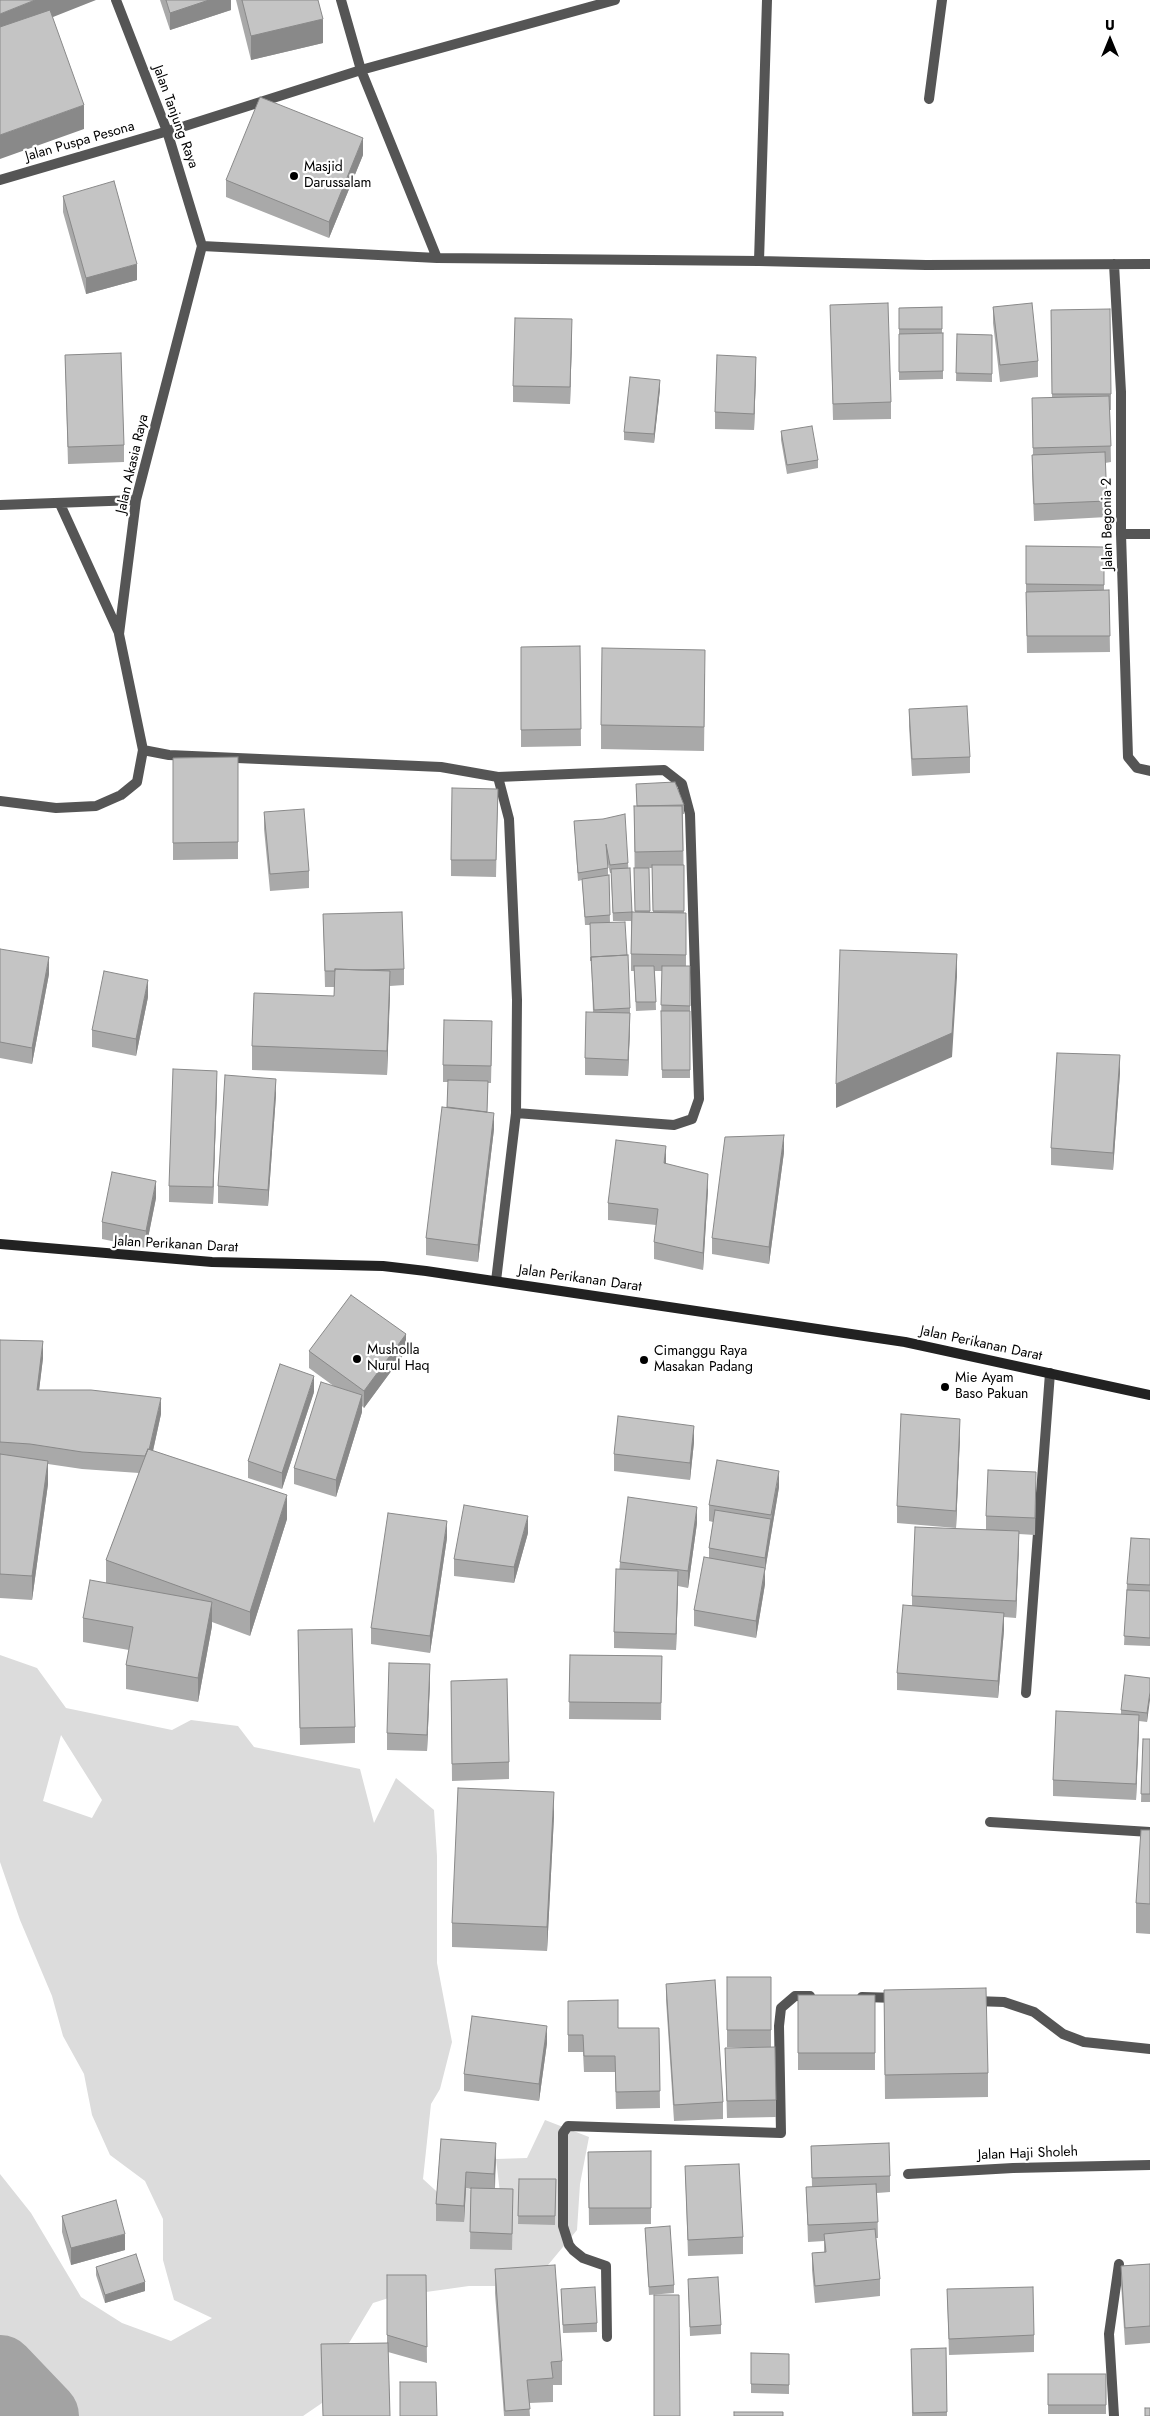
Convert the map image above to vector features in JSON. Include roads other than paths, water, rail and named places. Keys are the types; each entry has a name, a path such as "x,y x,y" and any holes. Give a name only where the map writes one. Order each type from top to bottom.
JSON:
{"street":[{"name":"Jalan Tanjung Raya","path":"116,0 167,131 202,246"},
{"path":"341,0 361,70 437,258"},
{"name":"Jalan Puspa Pesona","path":"0,180 167,131 361,70 615,0"},
{"path":"759,261 767,0"},
{"path":"929,99 942,0"},
{"path":"202,246 437,258 759,261 926,265 1150,264"},
{"name":"Jalan Akasia Raya","path":"143,750 119,634 136,500 202,246"},
{"name":"Jalan Begonia 2","path":"1114,264 1121,392 1121,534 1128,757 1137,768 1150,771"},
{"path":"0,505 136,500"},
{"path":"60,504 119,634"},
{"path":"1121,534 1150,534"},
{"path":"0,801 56,808 96,806 121,796 137,782 143,750 169,755 441,767 498,777 664,770 682,784 690,814 698,1098 692,1119 674,1125 516,1113"},
{"path":"496,1281 516,1113 517,1000 508,819 498,777"},
{"name":"Jalan Perikanan Darat","path":"0,1244 212,1262 383,1266 904,1342 1150,1395"},
{"path":"1026,1692 1050,1373"},
{"path":"990,1822 1150,1832"},
{"path":"607,2337 606,2266 584,2258 573,2250 569,2245 563,2226 563,2133 568,2126 782,2133 780,2026 782,2008 795,1996 825,1997"},
{"path":"854,1997 904,1998"},
{"path":"964,2000 1004,2002 1034,2012 1063,2034 1084,2042 1150,2049"},
{"name":"Jalan Haji Sholeh","path":"908,2174 1013,2168 1150,2165"},
{"path":"1114,2416 1109,2334 1119,2264"}],"waterway":[{"path":"0,2371 43,2416"}],"place":[{"name":"Masjid Darussalam","path":"294,176"},
{"name":"Musholla Nurul Haq","path":"357,1359"},
{"name":"Cimanggu Raya Masakan Padang","path":"644,1360"},
{"name":"Mie Ayam Baso Pakuan","path":"945,1387"}]}
